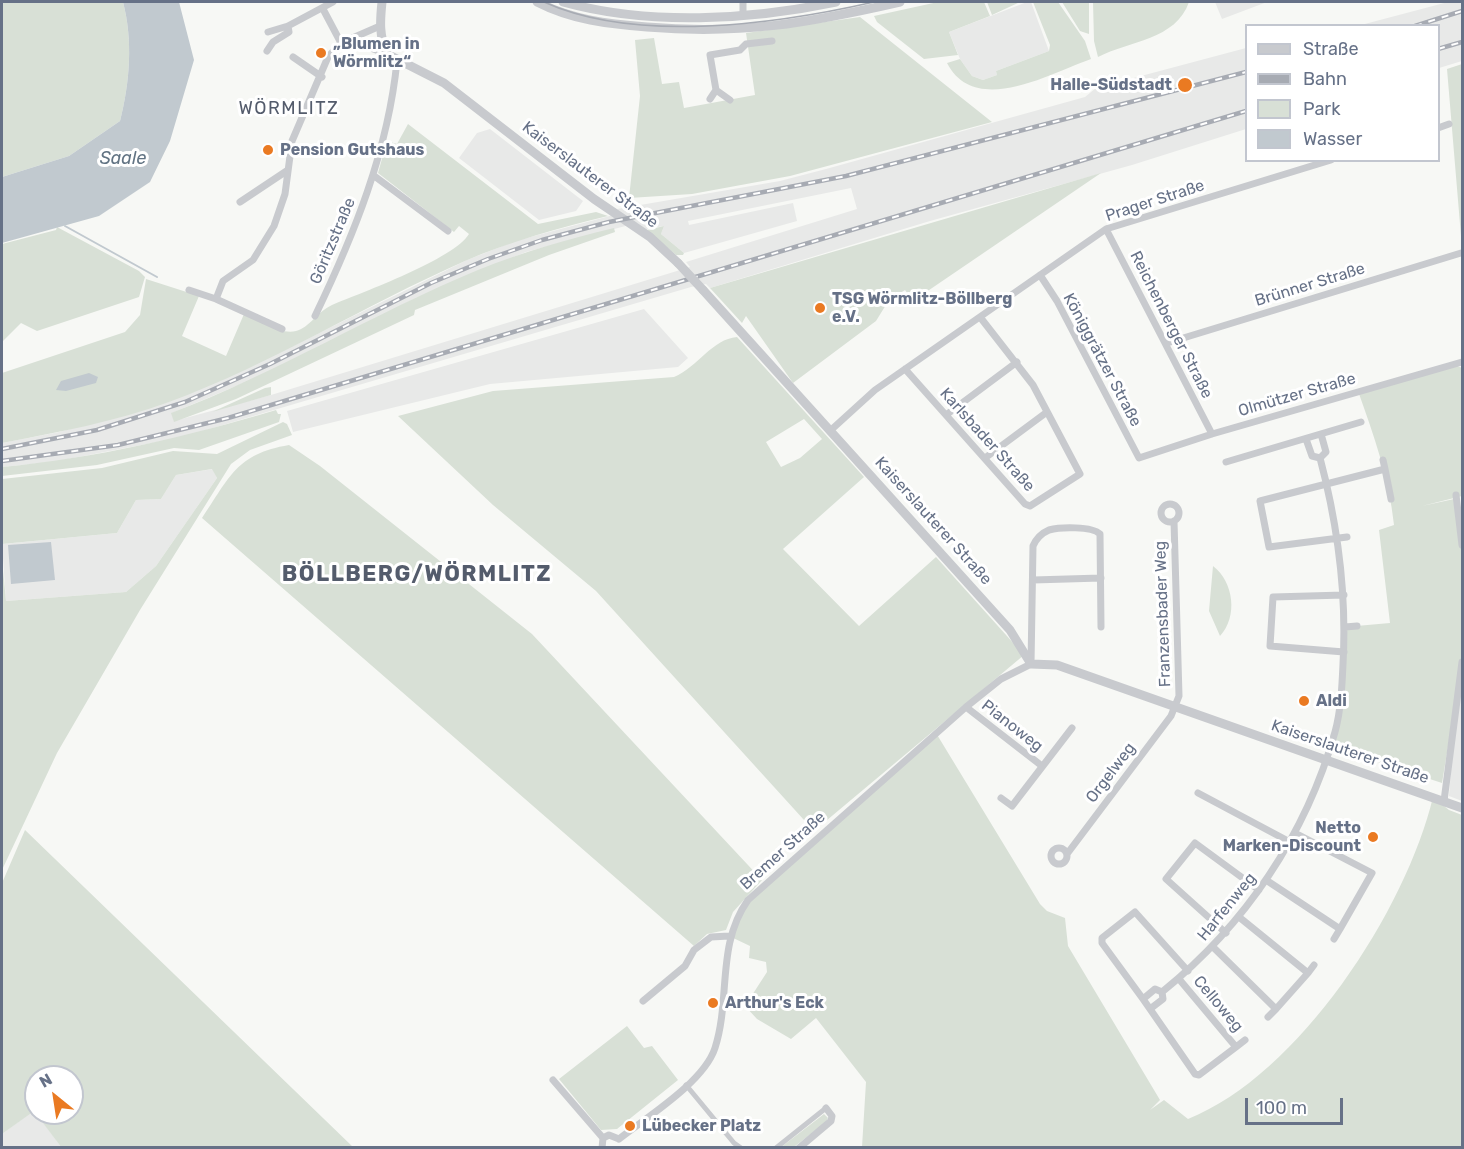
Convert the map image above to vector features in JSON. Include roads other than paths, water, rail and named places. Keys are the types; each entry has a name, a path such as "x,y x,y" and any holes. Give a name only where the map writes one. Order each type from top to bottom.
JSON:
{"street":[{"path":"268,33 288,26 333,2"},
{"path":"382,2 380,26 382,42 387,54"},
{"path":"537,2 566,15 596,22 693,30 745,30 806,22 900,2"},
{"path":"563,2 614,12 665,18 708,18 811,7 836,2"},
{"path":"743,2 743,14"},
{"path":"322,9 341,43"},
{"path":"267,51 273,42 289,32 288,26"},
{"path":"216,299 223,281 254,260 274,226 285,194 292,141 328,57 341,43 380,26"},
{"path":"745,30 746,44"},
{"path":"351,40 387,54"},
{"path":"710,99 716,90 710,55 740,50 746,44 772,41"},
{"name":"Kaiserslauterer Straße","path":"387,54 427,73 468,101 594,199 650,237 678,263 1010,630 1031,664 1057,665 1462,808"},
{"path":"293,57 321,77"},
{"name":"Göritzstraße","path":"315,316 348,248 374,175 395,87 398,61"},
{"path":"716,90 730,100"},
{"path":"1440,127 1449,124"},
{"name":"Prager Straße","path":"831,430 875,390 1106,229 1324,162"},
{"path":"240,202 288,170"},
{"path":"374,175 448,231"},
{"name":"Reichenberger Straße","path":"1106,229 1167,343 1212,434"},
{"name":"Brünner Straße","path":"1167,343 1461,253"},
{"name":"Königgrätzer Straße","path":"1040,275 1057,301 1139,458"},
{"path":"189,290 216,299 282,329"},
{"name":"Karlsbader Straße","path":"905,369 1025,504 1030,506 1080,474 1017,362 980,317"},
{"path":"946,415 1017,362"},
{"name":"Olmützer Straße","path":"1139,458 1212,434 1462,362"},
{"path":"985,458 1047,412"},
{"path":"1226,462 1361,422"},
{"path":"1306,439 1312,456 1320,458 1326,452 1321,434"},
{"name":"Harfenweg","path":"1162,992 1188,971 1226,933 1266,880 1290,842 1325,759 1339,708 1345,627 1338,537 1320,458"},
{"path":"1383,460 1391,499"},
{"path":"1347,537 1269,547 1260,501 1385,469"},
{"path":"1456,495 1462,545"},
{"name":"Franzensbader Weg","path":"1174,521 1179,696 1176,706"},
{"path":"1031,664 1033,546 1035,539 1052,530 1094,530 1100,534 1101,627"},
{"path":"1033,580 1101,578"},
{"path":"1344,595 1273,597 1270,646 1344,652"},
{"path":"1345,627 1357,627"},
{"path":"1444,801 1462,662"},
{"name":"Bremer Straße","path":"619,1139 700,1072 715,1048 729,936 737,915 748,900 966,707 1007,675 1031,664"},
{"name":"Orgelweg","path":"1067,854 1176,706"},
{"name":"Pianoweg","path":"966,707 1042,766"},
{"name":"Pianoweg","path":"1000,798 1011,806 1072,728"},
{"path":"1198,793 1290,842"},
{"path":"1294,833 1372,873 1334,939"},
{"path":"1226,933 1166,879 1195,843 1259,890"},
{"path":"1266,880 1340,929"},
{"path":"1150,1009 1102,943 1102,938 1135,912 1188,971"},
{"path":"1239,917 1308,973"},
{"path":"643,1001 684,966 694,950 711,937 729,936"},
{"path":"1213,947 1276,1009"},
{"path":"1268,1017 1314,965"},
{"name":"Celloweg","path":"1179,979 1236,1047"},
{"name":"Harfenweg","path":"1143,999 1155,989 1162,992"},
{"name":"Harfenweg","path":"1150,1009 1163,999 1162,992"},
{"name":"Celloweg","path":"1150,1009 1195,1074 1199,1075 1245,1040"},
{"path":"553,1080 603,1138 602,1148"},
{"path":"686,1085 734,1143 741,1148"},
{"path":"776,1148 826,1108 832,1116 831,1121 799,1148"},
{"path":"603,1138 609,1135 619,1139 619,1148"}],"water":[{"name":"Saale","path":"123,2 179,2 194,60 170,141 150,182 99,216 2,243 2,177 69,156 120,121 129,61 128,31"},
{"path":"89,373 98,377 96,383 66,391 56,390 61,381"},
{"path":"51,542 55,580 11,584 8,545"}],"waterway":[{"path":"65,226 157,277"}],"tram line":[{"path":"544,2 581,15 621,23 664,26 751,23 874,2"}],"railway":[{"path":"1421,24 1462,11"},
{"path":"1440,48 1462,42"},
{"path":"2,449 97,430 185,402 270,364 431,283 542,240 609,222 846,176 1245,72"},
{"path":"2,461 118,445 228,418 1245,111"}],"place":[{"name":"„Blumen in Wörmlitz“","path":"321,53"},
{"name":"Halle-Südstadt","path":"1185,85"},
{"name":"Pension Gutshaus","path":"268,150"},
{"name":"TSG Wörmlitz-Böllberg e.V.","path":"820,308"},
{"name":"Aldi","path":"1304,701"},
{"name":"Netto Marken-Discount","path":"1373,837"},
{"name":"Arthur's Eck","path":"713,1003"},
{"name":"Lübecker Platz","path":"630,1126"}],"district":[{"name":"WÖRMLITZ","path":"289,109"},
{"name":"BÖLLBERG/WÖRMLITZ","path":"417,575"}]}
